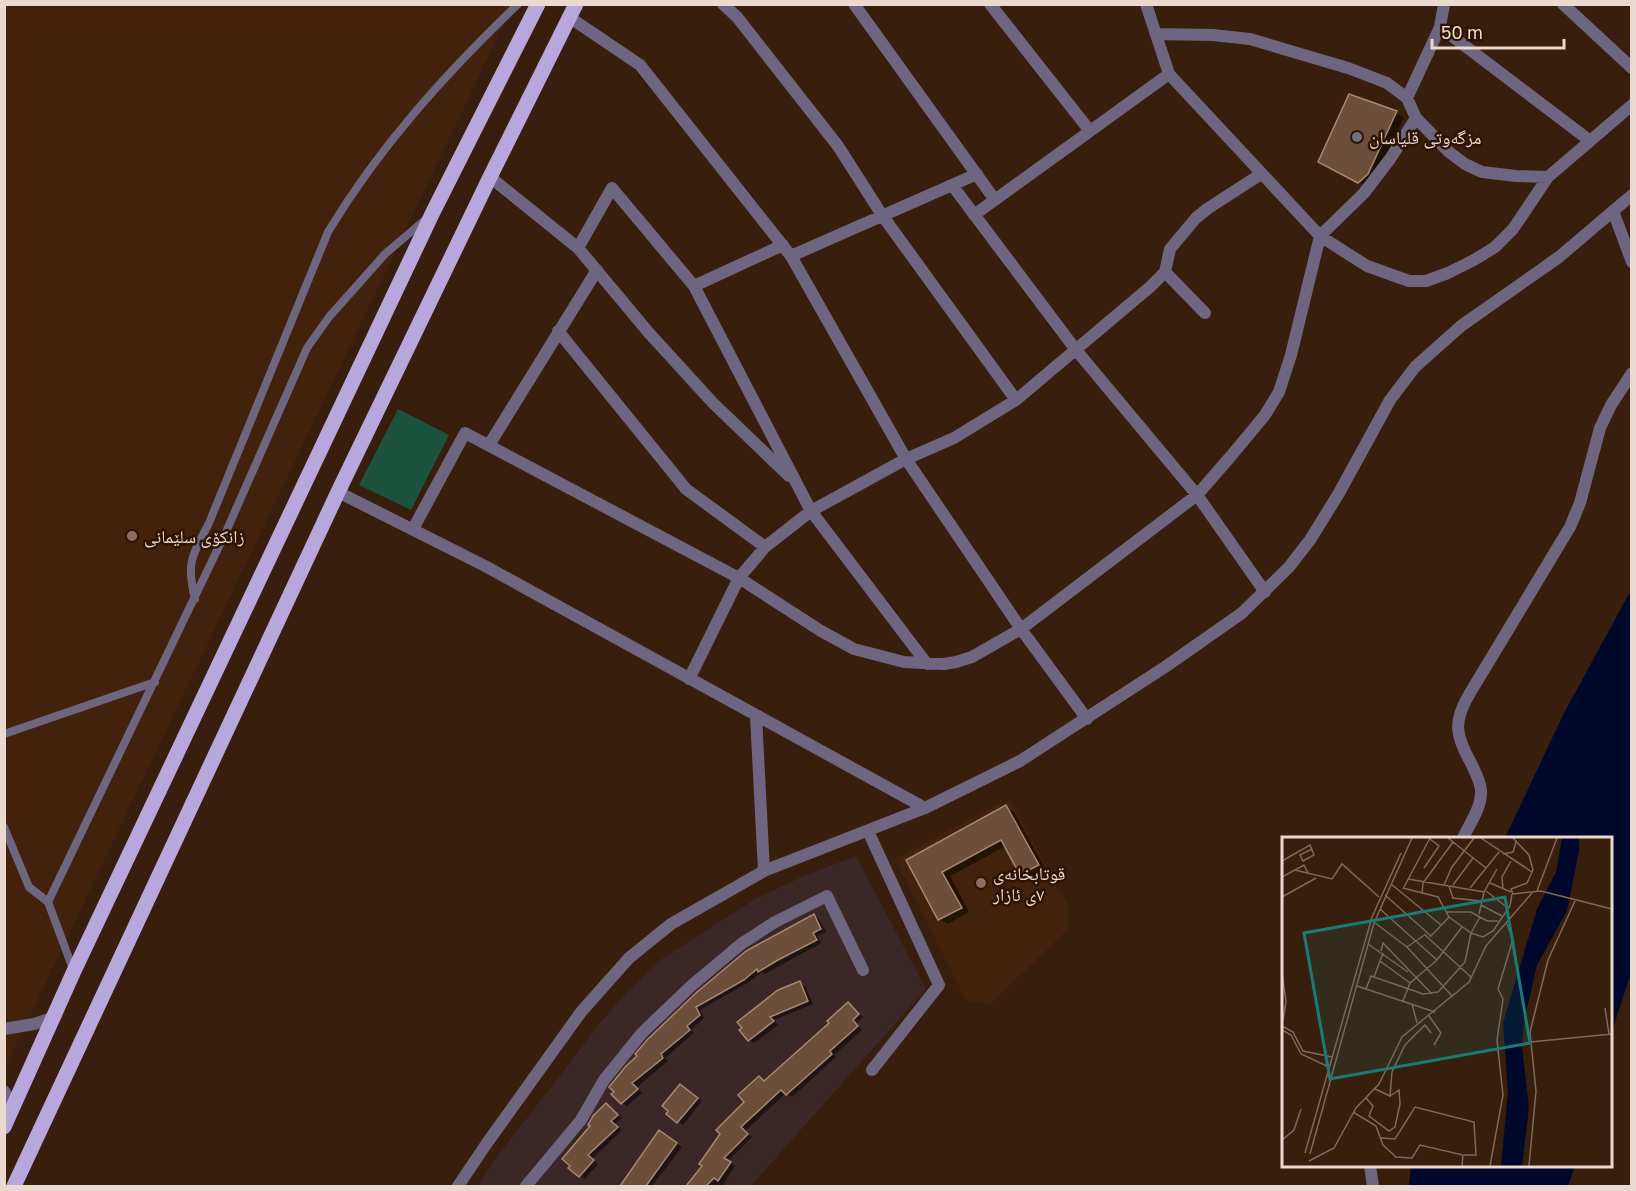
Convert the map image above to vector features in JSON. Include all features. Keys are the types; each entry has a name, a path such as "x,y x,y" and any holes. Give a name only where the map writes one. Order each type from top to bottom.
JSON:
{"main road":[{"path":"4,1127 74,971 433,212 538,4"},
{"path":"14,1186 339,492 490,177 573,11"}],"street":[{"path":"723,4 736,17 838,146 882,215 1016,400"},
{"path":"854,4 995,200"},
{"path":"990,4 1090,131"},
{"path":"1146,4 1169,74 1261,174 1320,236 1367,266 1409,281 1426,281 1448,273 1495,247 1512,229 1548,177 1632,105"},
{"path":"1407,98 1440,27 1443,4"},
{"path":"1563,4 1632,68"},
{"path":"573,11 640,65 791,256 906,459 1021,629 1087,719"},
{"path":"1440,27 1589,140"},
{"path":"1156,34 1213,35 1250,39 1348,68 1387,83 1407,98 1416,118 1449,152 1465,164 1482,172 1548,177"},
{"path":"975,215 1169,74"},
{"path":"413,530 465,433 739,578 821,631 855,649 888,659 927,664 944,664 972,657 1021,629 1197,495 1265,414 1279,392 1291,355 1320,236 1364,193 1390,159 1416,118"},
{"path":"791,256 977,174"},
{"path":"689,679 739,578 765,547 811,512 906,459 954,438 1016,400 1165,272 1170,249 1196,218 1261,174"},
{"path":"490,177 578,248 649,333 712,403 797,483"},
{"path":"952,185 1076,350 1197,495 1265,592"},
{"path":"578,248 612,188 694,286 811,512 927,664"},
{"path":"459,1186 581,1012 629,958 671,924 764,871 925,808 1020,761 1087,719 1242,613 1289,567 1310,540 1339,493 1390,400 1415,367 1461,326 1559,257 1632,195"},
{"path":"1613,211 1632,262"},
{"path":"694,286 783,245"},
{"path":"489,445 597,270"},
{"path":"1165,272 1205,313"},
{"path":"558,330 686,489 765,547"},
{"path":"1464,837 1478,808 1480,789 1478,779 1459,741 1458,716 1570,527 1580,503 1600,428 1611,405 1632,373"},
{"path":"339,492 485,566 925,808"},
{"path":"756,716 764,871"},
{"path":"868,831 939,985 872,1070"},
{"path":"526,1186 581,1120 604,1080 642,1033 722,958 757,933 827,896 863,970"},
{"path":"4,1029 34,1024 55,1017"},
{"path":"4,1091 14,1108"},
{"path":"1370,1167 1373,1186"}],"lane":[{"path":"195,599 189,576 193,553 209,523 328,232 348,198 386,146 484,37 518,4"},
{"path":"48,902 195,599 307,348 329,317 385,254 433,212"},
{"path":"4,734 155,682"},
{"path":"4,827 29,887 48,902 74,971"}],"shaded area":[{"name":"زانکۆی سلێمانی","path":"5,5 513,5 5,1068"},
{"name":"قوتابخانەی ٧ی ئازار","path":"1009,798 1069,906 1068,929 991,1004 966,1001 895,859"},
{"path":"856,856 926,989 751,1186 478,1186 490,1166 601,1022 625,994 662,959 757,898 804,876"}],"green space":[{"path":"398,409 449,435 411,510 359,485"}],"water":[{"path":"1631,590 1631,973 1612,1031 1612,837 1505,837 1563,715"},
{"path":"1411,1167 1575,1167 1568,1186 1409,1186"}],"building":[{"name":"مزگەوتی قلیاسان","path":"1349,94 1397,111 1368,174 1358,183 1318,162"},
{"path":"1006,805 1039,865 1020,875 1001,840 942,872 962,908 938,920 906,860"},
{"path":"814,914 821,929 813,933 817,940 758,972 757,969 744,980 696,1007 700,1015 687,1026 690,1030 661,1054 663,1058 632,1083 638,1089 621,1104 611,1094 614,1092 609,1087 637,1056 635,1054 697,992 746,951"},
{"path":"800,981 808,1001 770,1017 774,1021 748,1041 739,1030 742,1028 737,1022 778,990"},
{"path":"848,1002 859,1014 853,1020 858,1026 830,1051 832,1054 786,1095 781,1090 741,1127 748,1134 724,1158 731,1162 718,1181 714,1178 706,1186 686,1186 702,1166 699,1164 720,1134 716,1130 744,1102 738,1095 759,1076 764,1081 829,1023 827,1021"},
{"path":"680,1084 698,1098 677,1123 666,1114 668,1111 662,1106"},
{"path":"606,1103 618,1115 611,1121 618,1127 588,1155 594,1160 579,1177 568,1168 570,1166 562,1159 590,1126 588,1125 593,1116"},
{"path":"659,1130 677,1143 646,1186 620,1186"}],"place":[{"name":"مزگەوتی قلیاسان","path":"1357,137"},
{"name":"زانکۆی سلێمانی","path":"132,536"},
{"name":"قوتابخانەی ٧ی ئازار","path":"981,883"}]}
